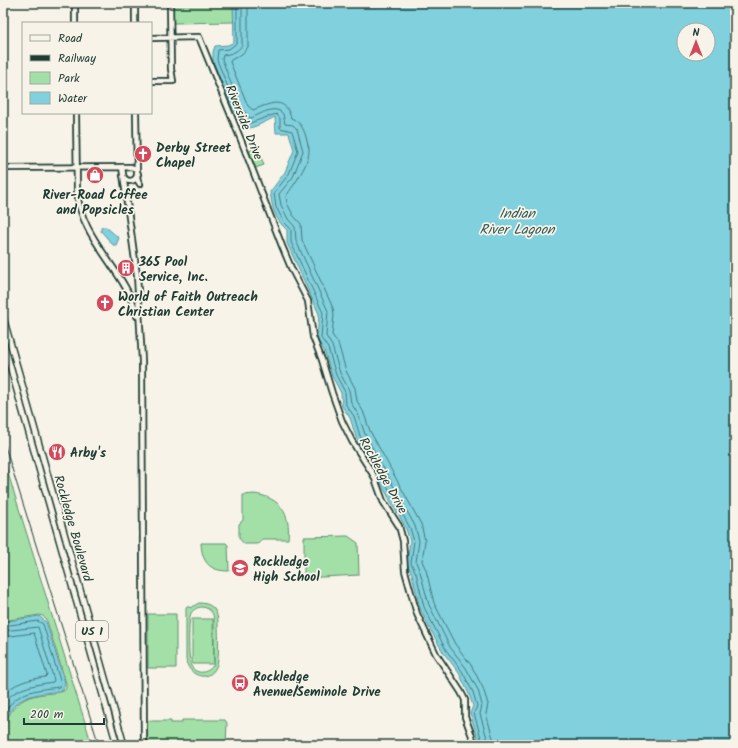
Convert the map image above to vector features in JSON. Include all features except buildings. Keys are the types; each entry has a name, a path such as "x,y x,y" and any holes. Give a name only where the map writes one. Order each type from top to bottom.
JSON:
{"main road":[{"name":"Rockledge Boulevard","path":"3,317 124,745"},
{"name":"Rockledge Boulevard","path":"3,341 117,745"},
{"path":"17,391 27,400"},
{"path":"58,534 67,543"},
{"path":"63,554 73,562"},
{"path":"94,664 104,675"},
{"path":"98,679 103,681 108,687"}],"street":[{"path":"75,3 75,22"},
{"path":"135,3 135,22"},
{"path":"152,81 172,81 170,3"},
{"name":"Riverside Drive","path":"170,38 199,37 270,215"},
{"path":"152,38 170,38"},
{"path":"76,114 77,193 82,215 89,232 113,267 132,303 139,327"},
{"path":"125,187 126,184 137,175 136,114"},
{"path":"123,175 124,170 135,165 137,162"},
{"path":"122,167 138,296 142,361 144,745"},
{"path":"3,168 130,167 136,169 140,184 126,180 123,175"},
{"name":"Rockledge Drive","path":"270,215 292,270 308,301 312,337 342,421 352,441 374,476 383,501 399,526 403,541 405,571 417,614 436,654 465,700 465,717 474,745"},
{"path":"132,303 137,300 138,296"}],"green space":[{"path":"172,3 234,3 234,22 173,23"},
{"path":"257,148 264,165 255,168 249,151"},
{"path":"3,457 92,745 7,745 5,729 10,714 14,708 25,699 33,696 64,691 66,688 66,683 47,621 43,616 39,615 3,621"},
{"path":"254,494 271,499 282,508 288,522 288,539 262,539 258,544 244,544 239,538 239,524 243,520 243,495"},
{"path":"348,536 358,543 359,575 304,578 304,537"},
{"path":"201,543 226,543 228,545 229,571 216,569 208,564 203,555"},
{"path":"199,603 203,603 213,608 216,613 218,621 218,658 216,667 208,675 198,675 194,673 187,665 186,607 190,608","holes":["202,607 211,611 214,618 214,663 213,619 192,619 192,664 214,664 209,670 200,672 196,671 191,666 190,662 189,623 191,613 195,609"]},
{"path":"148,614 176,614 176,668 148,668"},
{"path":"182,720 225,720 227,723 226,745 147,745 148,721 171,721 171,723 182,723"}],"water":[{"name":"Indian River Lagoon","path":"233,3 735,3 735,745 480,745 470,713 473,706 469,694 459,673 443,652 420,608 412,574 407,563 410,541 406,529 356,437 350,418 342,406 341,393 332,376 324,350 317,339 319,314 287,243 287,230 277,218 273,208 270,192 285,172 294,150 289,133 276,133 275,117 249,128 244,126 239,119 233,110 213,61 215,46 228,45 234,42"},
{"path":"106,227 119,238 116,245 113,245 101,231 101,228"},
{"path":"39,616 46,622 65,683 63,690 34,695 19,701 13,707 5,726 4,734 6,745 3,745 3,622"}],"railway":[{"path":"3,440 99,745"}],"place":[{"name":"Derby Street Chapel","path":"143,154"},
{"name":"River-Road Coffee and Popsicles","path":"95,175"},
{"name":"365 Pool Service, Inc.","path":"126,268"},
{"name":"World of Faith Outreach Christian Center","path":"105,303"},
{"name":"Arby's","path":"57,452"},
{"name":"Rockledge High School","path":"240,568"},
{"name":"Rockledge Avenue/Seminole Drive","path":"240,683"}]}
